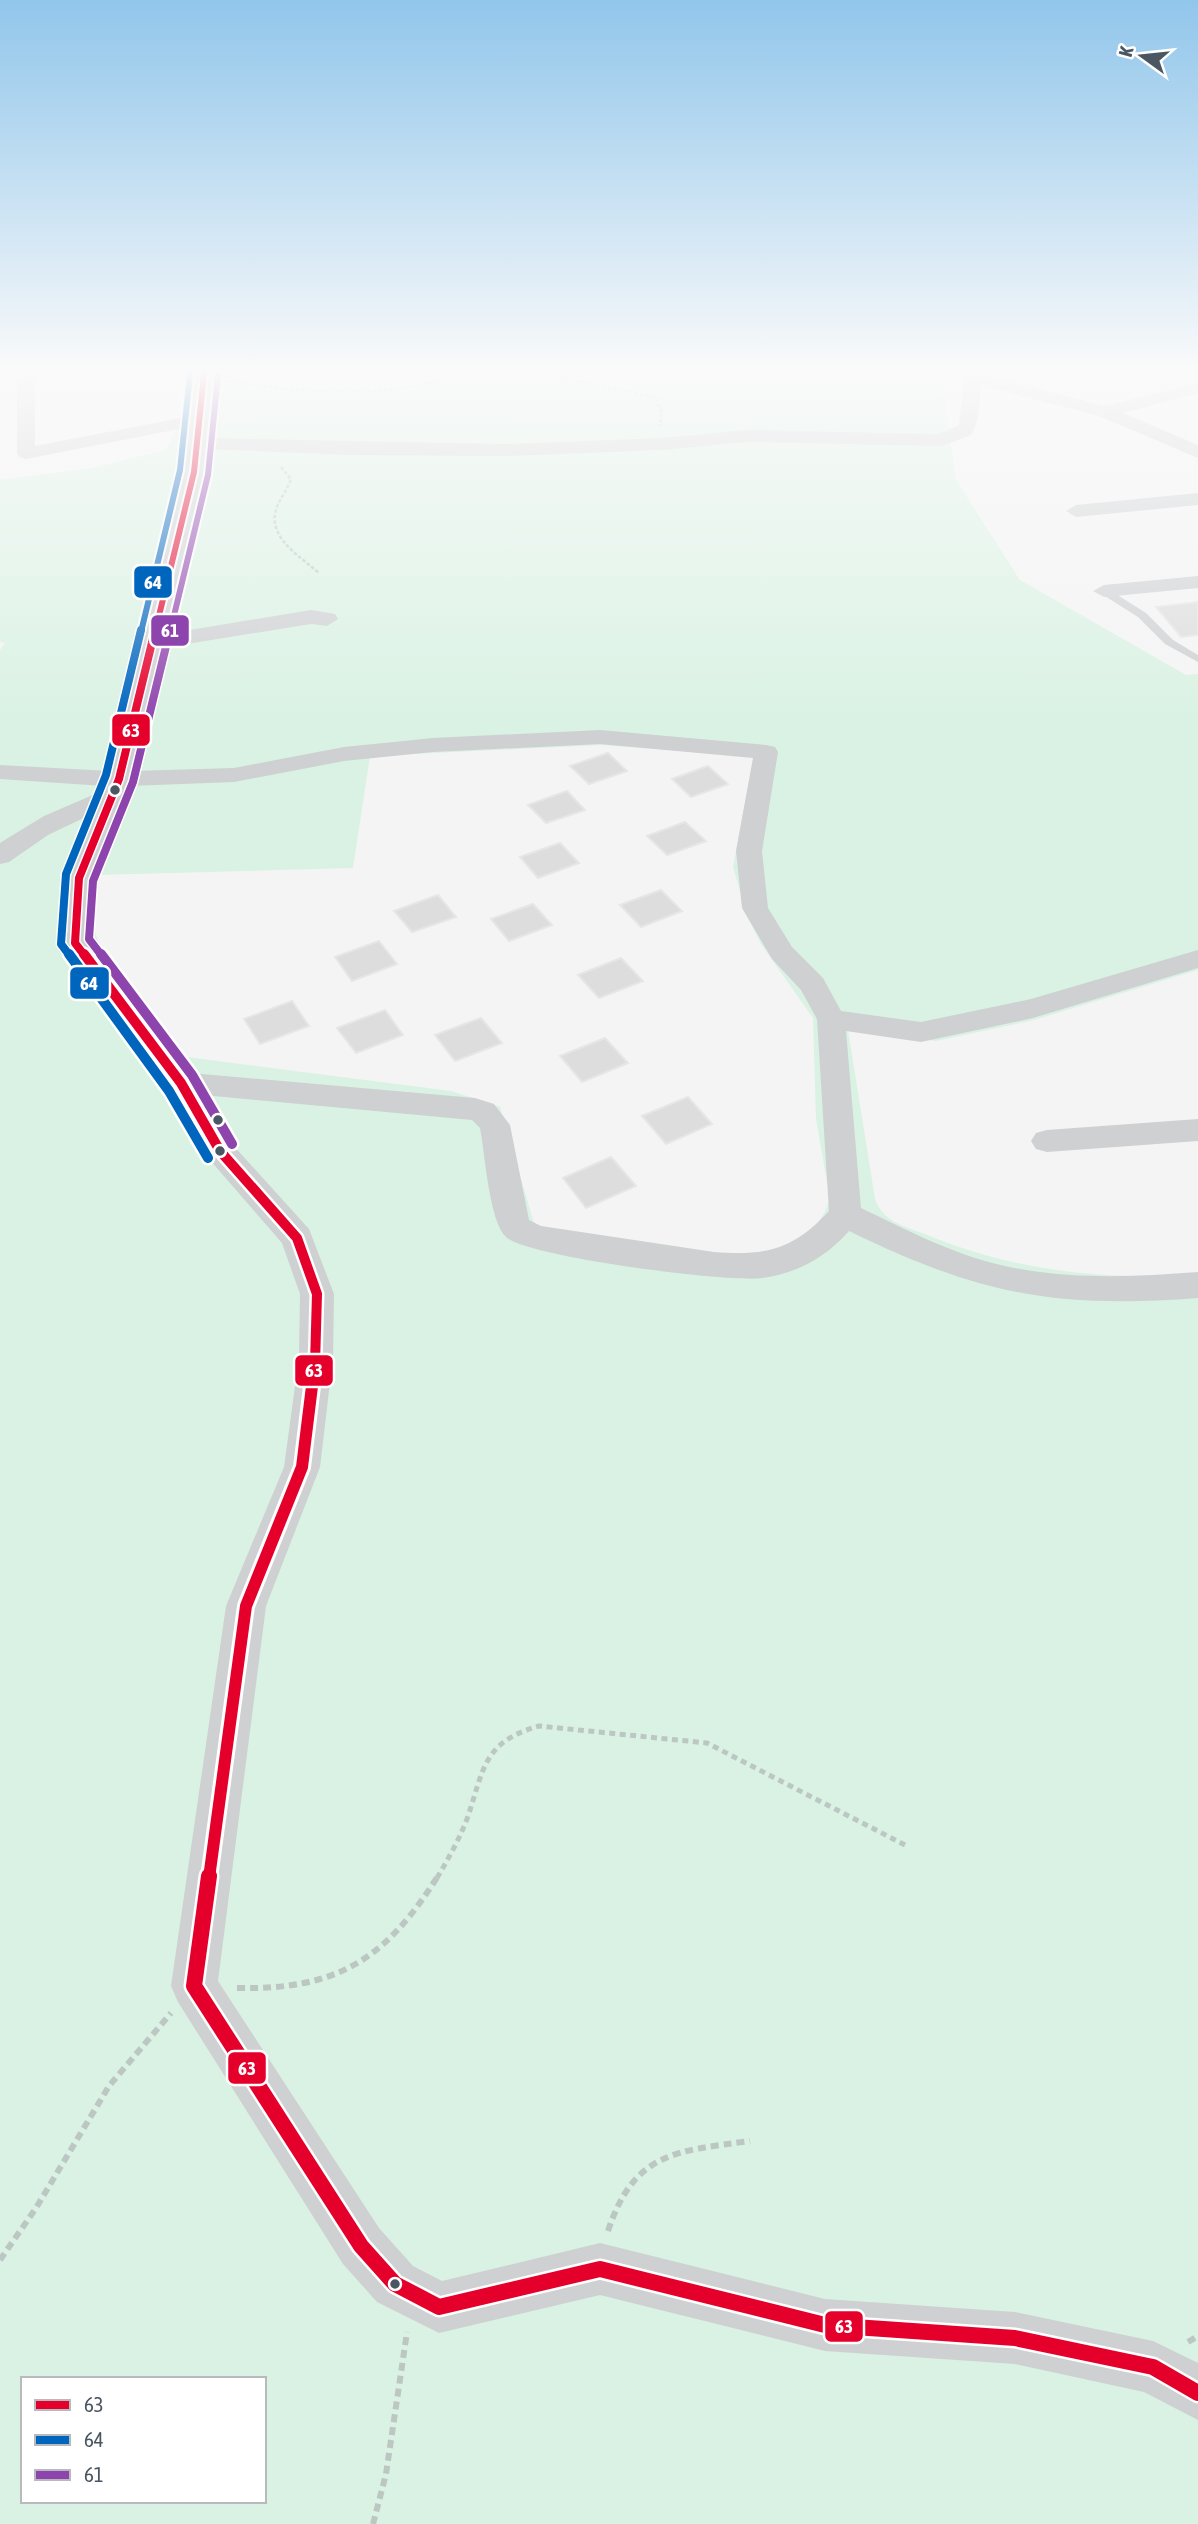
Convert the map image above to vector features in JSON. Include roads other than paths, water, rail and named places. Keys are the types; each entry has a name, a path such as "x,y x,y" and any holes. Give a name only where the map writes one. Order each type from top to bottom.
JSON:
{"street":[{"path":"189,492 116,788 79,877 75,943 181,1083 220,1151 297,1238 317,1294 316,1357 302,1467 246,1606 194,1986 361,2246 395,2284 439,2307 600,2269 825,2325 1015,2339 1153,2367 1198,2393"},
{"path":"1076,511 1198,499"},
{"path":"1104,591 1198,582"},
{"path":"151,643 311,617 327,619"},
{"path":"0,772 116,788 234,775 357,753 433,745 600,737 766,752 749,851 755,908 782,953 813,985 831,1019 845,1214 829,1236 804,1254 773,1265 738,1269 534,1238 517,1228 513,1220 495,1125 484,1112 464,1106 181,1083"},
{"path":"0,856 12,845 116,788"},
{"path":"831,1019 921,1032 1033,1008 1198,958"},
{"path":"1047,1141 1198,1130"},
{"path":"845,1214 914,1248 982,1273 1067,1288 1152,1289 1198,1285"}],"lane":[{"path":"1104,591 1142,615 1169,642 1198,659"}]}
